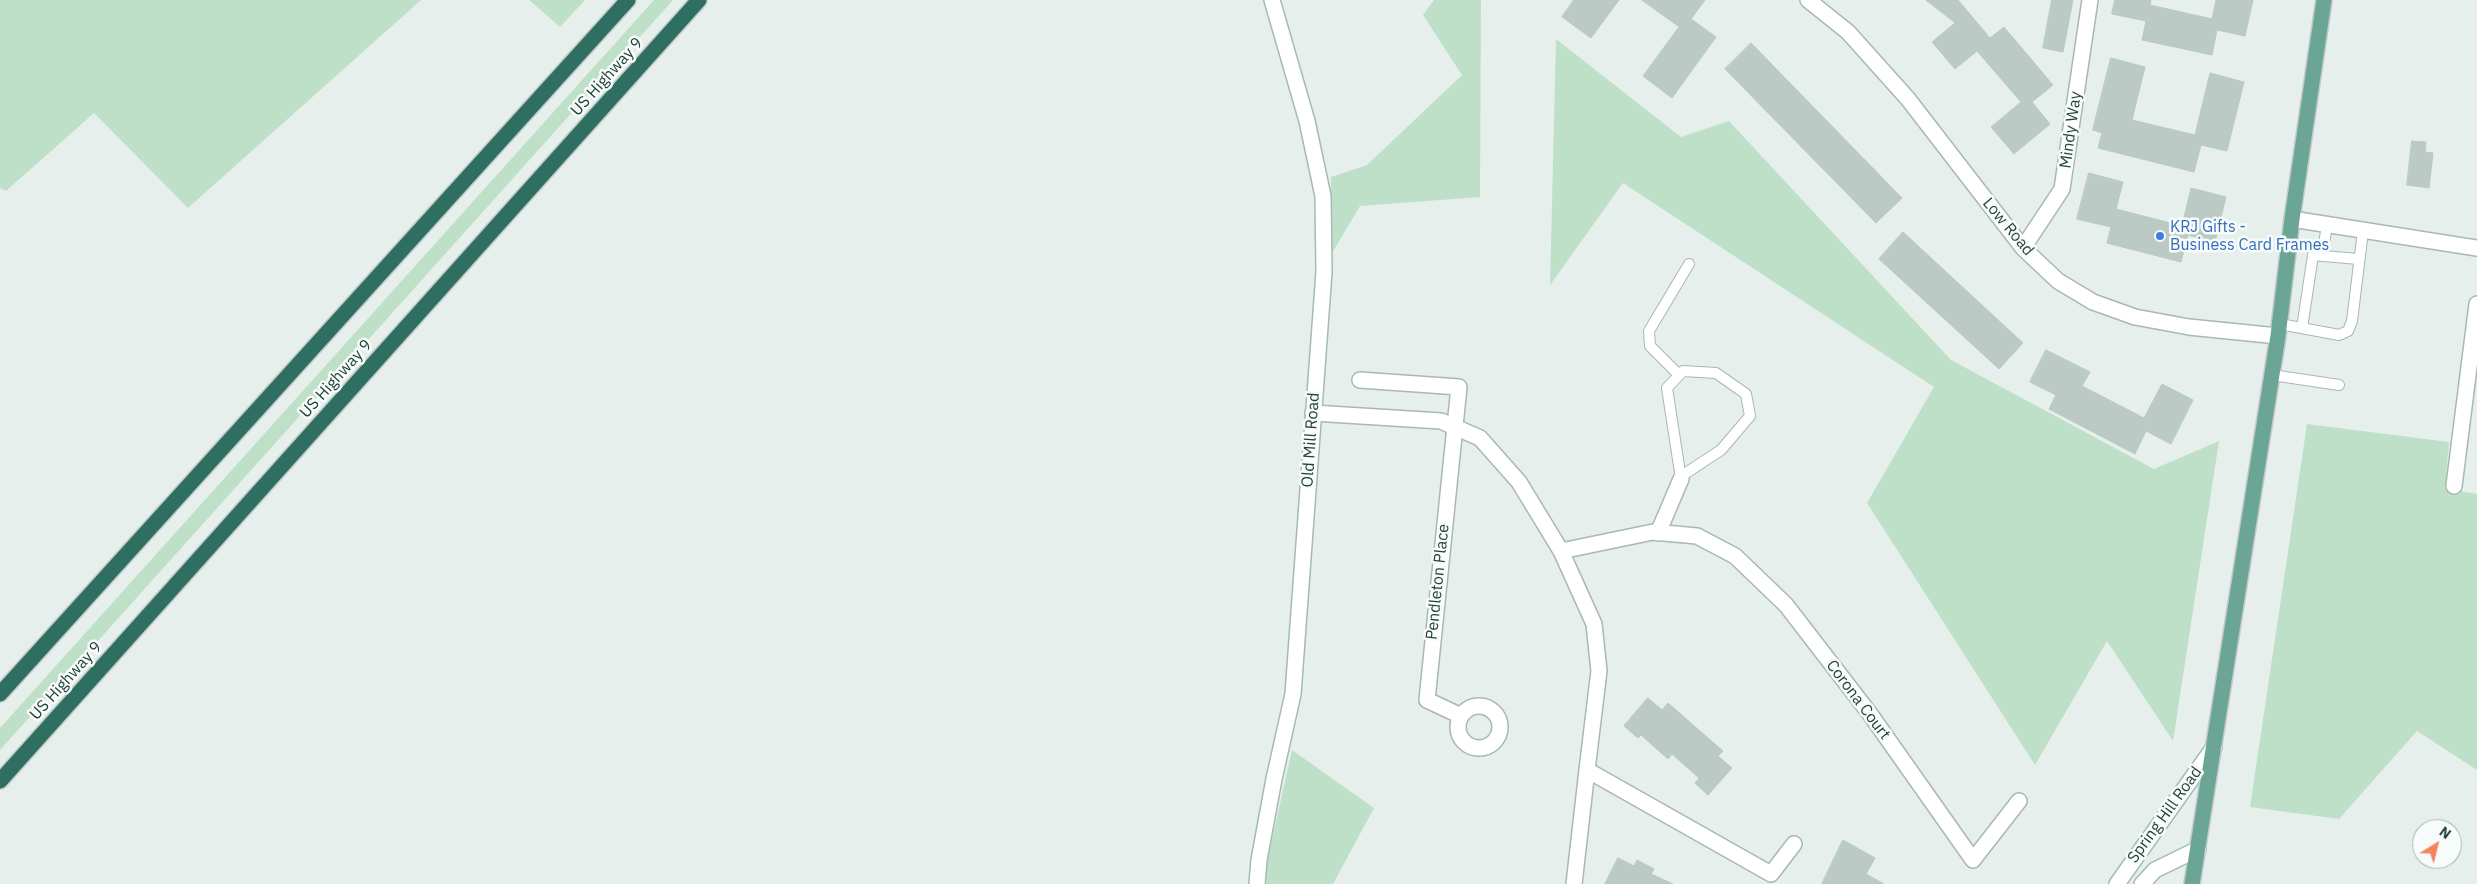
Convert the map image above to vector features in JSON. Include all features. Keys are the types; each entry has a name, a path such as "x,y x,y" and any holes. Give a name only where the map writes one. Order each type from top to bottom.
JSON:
{"highway":[{"path":"0,694 628,0"},
{"name":"US Highway 9","path":"0,781 699,0"}],"main road":[{"path":"2192,884 2279,330 2292,218 2324,0"}],"street":[{"name":"Old Mill Road","path":"1257,884 1259,860 1274,779 1293,694 1324,272 1323,196 1307,121 1272,0"},
{"name":"Low Road","path":"1808,0 1848,32 1908,100 2023,248 2058,281 2093,302 2135,318 2190,327 2279,330"},
{"name":"Mindy Way","path":"2023,248 2062,189 2090,0"},
{"path":"2292,218 2477,248"},
{"path":"2454,486 2477,304"},
{"name":"Pendleton Place","path":"1360,380 1459,387 1427,700 1461,716"},
{"path":"1313,412 1441,421 1480,438 1519,482 1561,551 1594,624 1599,671 1574,884"},
{"path":"1658,533 1682,478"},
{"name":"Corona Court","path":"1561,551 1658,533 1697,536 1735,556 1786,605 1870,714 1973,860 2019,801"},
{"name":"Spring Hill Road","path":"2118,884 2214,747"},
{"path":"1587,770 1771,874 1794,844"},
{"name":"Spring Hill Road","path":"2142,884 2155,870 2198,849"}],"lane":[{"path":"2322,256 2327,225"},
{"path":"2279,330 2302,328 2339,335 2348,331 2352,321 2358,259 2363,231"},
{"path":"2302,328 2313,255 2358,259"},
{"path":"1680,375 1650,346 1649,331 1688,264"},
{"path":"1683,371 1716,373 1746,394 1750,416 1721,450 1683,475 1682,478 1667,388 1683,371"},
{"path":"2272,375 2339,385"}],"green space":[{"path":"0,0 421,0 188,208 94,113 6,191 0,188"},
{"path":"529,0 585,0 560,27"},
{"path":"654,0 673,0 0,750 0,728"},
{"path":"1434,0 1481,0 1480,197 1360,206 1332,253 1331,177 1367,165 1462,75 1423,15"},
{"path":"1556,39 1681,137 1729,121 1951,360 2154,469 2219,441 2173,741 2107,641 2035,765 1867,503 1934,387 1623,183 1550,285"},
{"path":"2307,424 2449,442 2445,489 2477,494 2477,770 2417,731 2339,819 2250,807"},
{"path":"1292,750 1374,808 1333,884 1266,884 1267,862"}],"building":[{"path":"1574,0 1619,0 1591,38 1562,17"},
{"path":"1642,0 1705,0 1691,19 1716,37 1672,98 1643,76 1679,27"},
{"path":"1926,0 1958,0 1990,38 2004,27 2053,85 2032,102 2050,124 2014,154 1991,127 2021,102 1977,51 1955,69 1932,42 1955,23"},
{"path":"2052,0 2073,0 2063,52 2043,48"},
{"path":"2115,0 2151,0 2150,5 2212,19 2216,0 2253,0 2245,36 2217,30 2212,55 2142,40 2146,21 2112,14"},
{"path":"1751,43 1902,198 1876,223 1725,69"},
{"path":"2111,58 2145,67 2132,120 2195,135 2210,73 2244,82 2227,151 2201,145 2194,172 2098,148 2102,133 2093,130"},
{"path":"2412,141 2426,142 2425,152 2433,153 2429,188 2407,185"},
{"path":"2089,173 2123,182 2116,209 2182,226 2191,188 2226,197 2215,242 2188,235 2181,262 2107,243 2111,227 2077,219"},
{"path":"1903,232 2023,343 1999,369 1879,259"},
{"path":"2046,350 2090,372 2082,386 2144,418 2162,384 2193,400 2171,444 2146,431 2135,454 2049,409 2056,395 2030,382"},
{"path":"1648,698 1662,710 1668,703 1723,751 1718,756 1732,768 1708,795 1695,783 1699,778 1672,754 1668,759 1641,735 1638,738 1624,726"},
{"path":"1843,840 1875,858 1866,874 1884,884 1822,884"},
{"path":"1618,858 1634,866 1637,860 1654,869 1651,874 1673,884 1605,884"}],"place":[{"name":"KRJ Gifts - Business Card Frames","path":"2160,236"}]}
